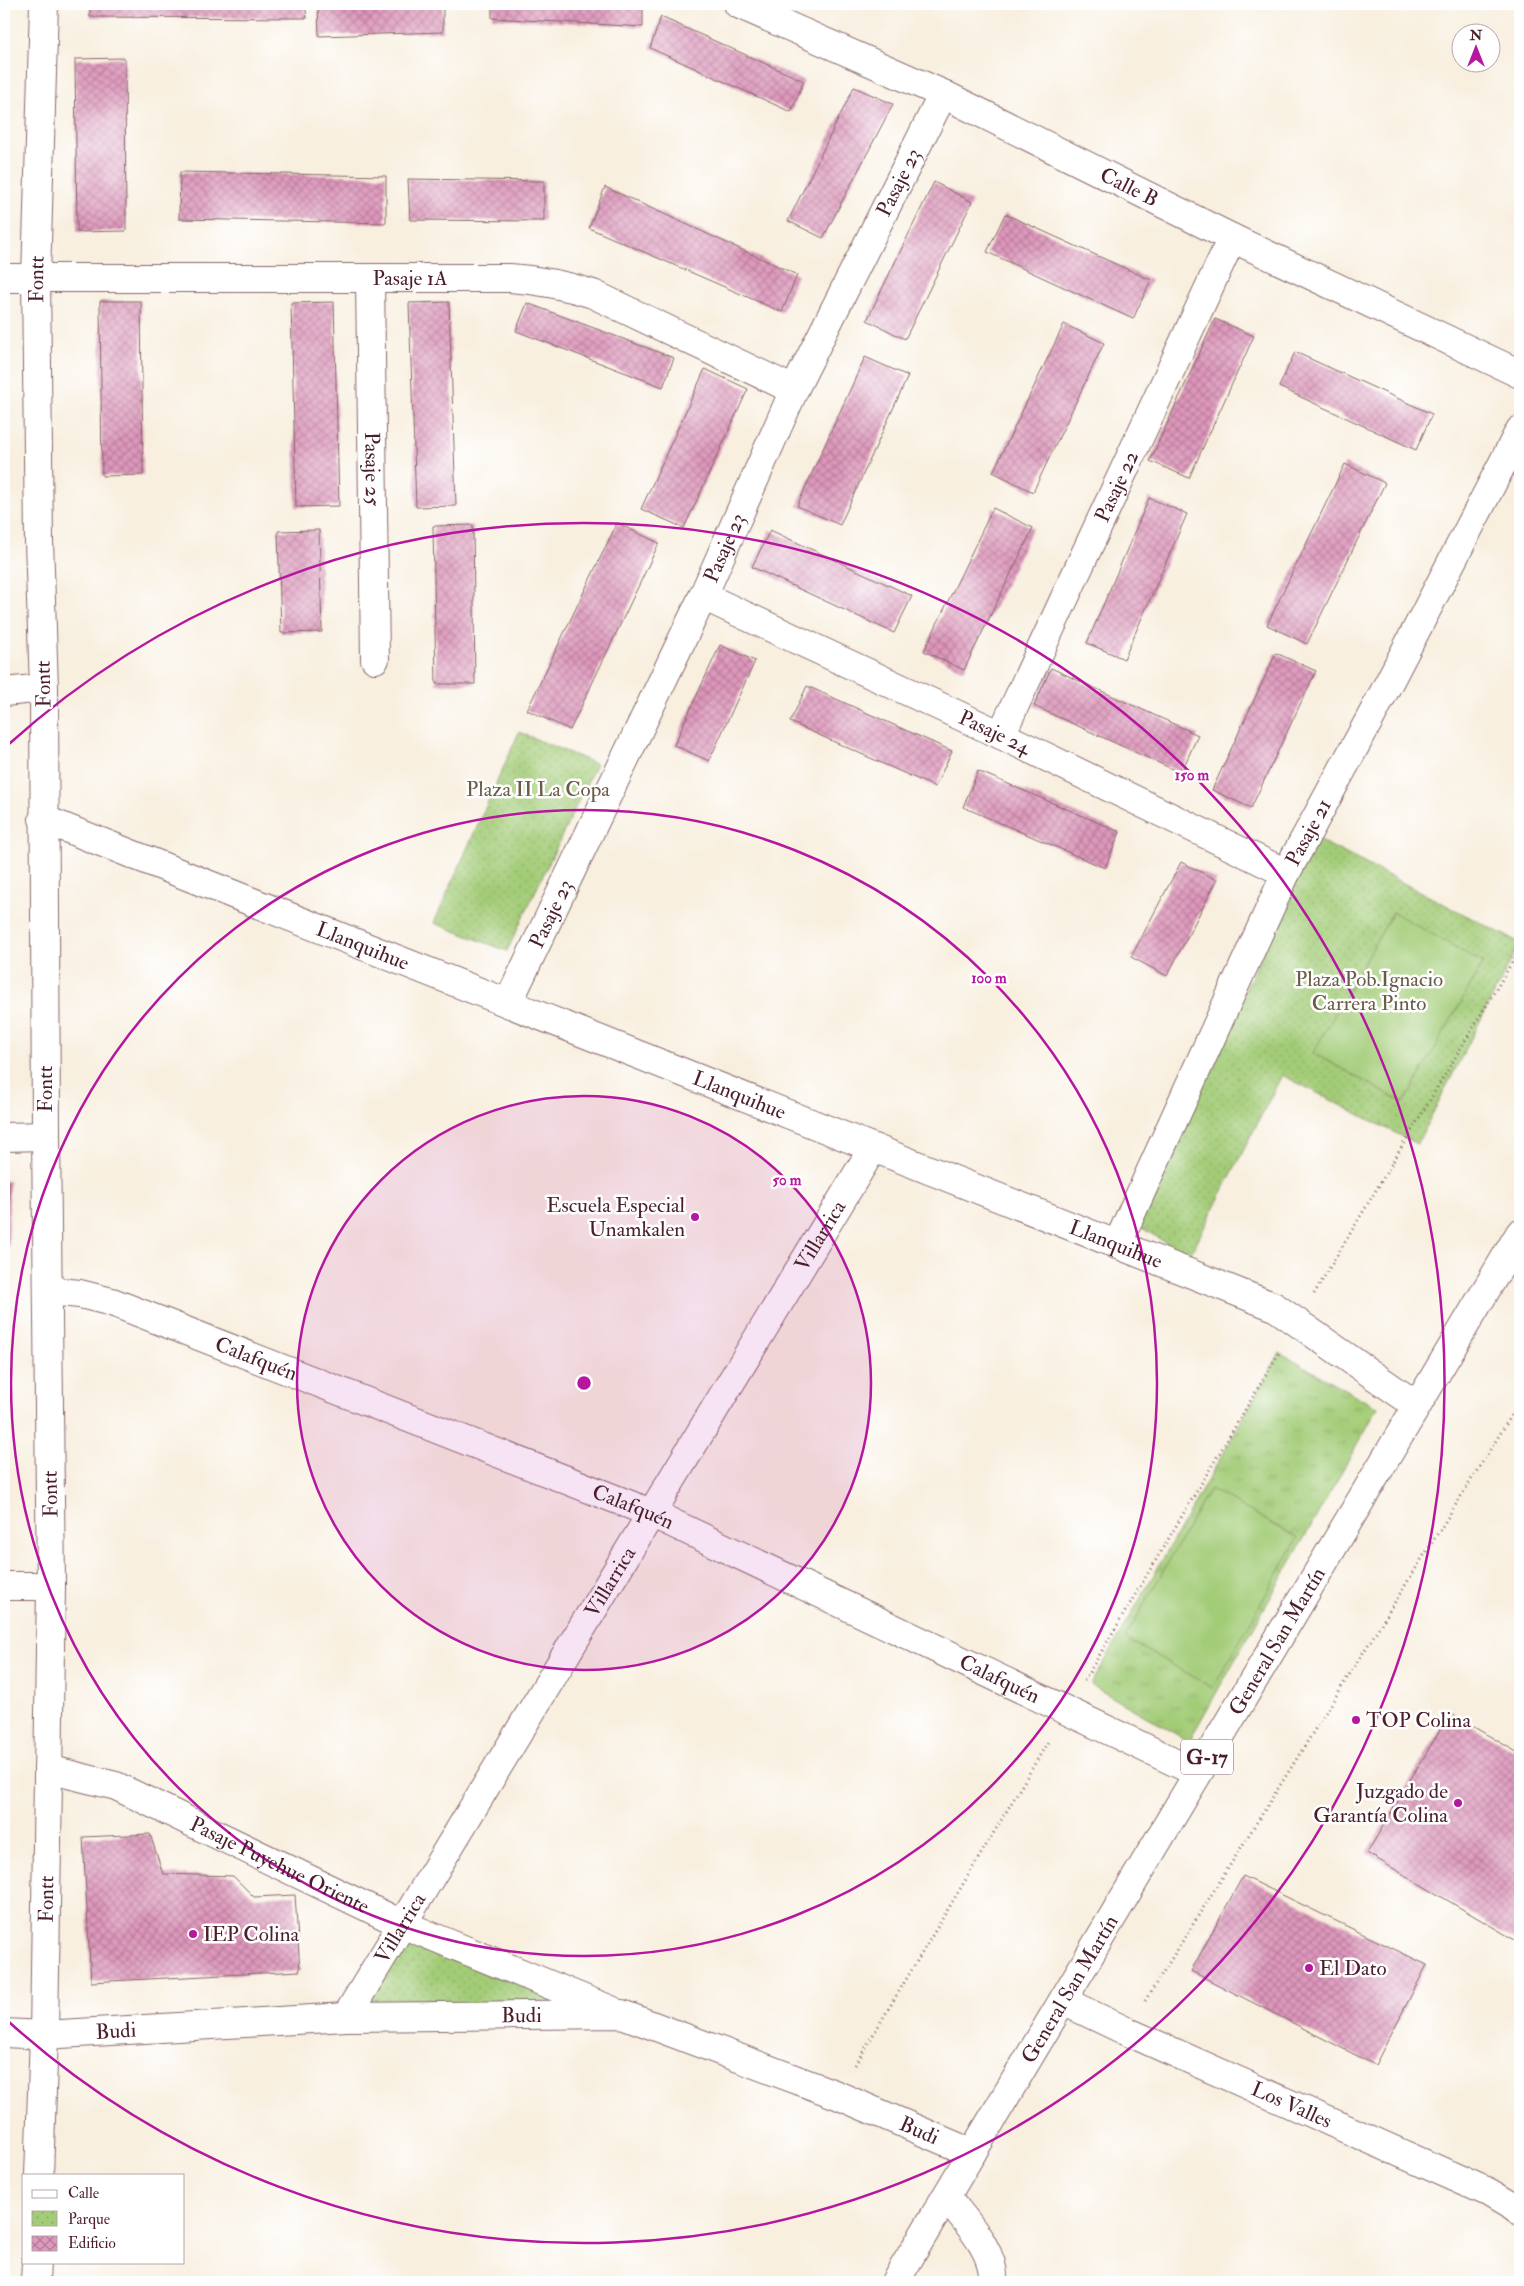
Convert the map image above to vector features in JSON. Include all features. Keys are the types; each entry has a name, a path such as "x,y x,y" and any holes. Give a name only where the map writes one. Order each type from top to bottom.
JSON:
{"street":[{"name":"Fontt","path":"39,2174 44,2035 52,1586 43,819 44,688 39,540 36,278 44,4"},
{"name":"Calle B","path":"738,4 943,94 1232,238 1520,374"},
{"name":"Pasaje 23","path":"508,1003 703,596 794,390 943,94"},
{"name":"Pasaje 22","path":"1001,735 1232,238"},
{"name":"Pasaje 1A","path":"4,278 510,278 567,286 618,305 794,390"},
{"name":"Pasaje 25","path":"370,278 375,660"},
{"name":"Pasaje 21","path":"1117,1245 1286,873 1372,716 1520,430"},
{"name":"Pasaje 24","path":"703,596 1001,735 1286,873"},
{"path":"4,692 44,688"},
{"name":"Llanquihue","path":"43,819 1275,1307 1416,1405"},
{"path":"4,1137 46,1136"},
{"name":"Villarrica","path":"346,2017 873,1148"},
{"name":"General San Martín","path":"895,2282 1520,1233"},
{"name":"Calafquén","path":"48,1291 80,1294 112,1302 651,1513 1198,1772"},
{"path":"4,1586 52,1586"},
{"name":"Pasaje Puyehue Oriente","path":"48,1769 116,1786 402,1924 622,2014"},
{"name":"Los Valles","path":"1063,2001 1126,2031 1488,2192 1520,2211"},
{"name":"Budi","path":"4,2033 44,2035 346,2017 622,2014 837,2095 972,2153"},
{"path":"947,2197 984,2250 991,2263 993,2282"},
{"path":"35,2282 36,2264"}],"path":[{"path":"1311,1300 1520,949"},
{"path":"1082,1685 1286,1342"},
{"path":"1126,2031 1520,1402"},
{"path":"837,2095 1051,1736"}],"green space":[{"name":"Plaza II La Copa","path":"519,732 596,764 507,951 434,923"},
{"name":"Plaza Pob.Ignacio Carrera Pinto","path":"1317,839 1520,943 1417,1144 1282,1075 1189,1257 1134,1223"},
{"path":"1393,912 1483,963 1404,1103 1313,1053"},
{"path":"1280,1353 1378,1408 1189,1741 1091,1685"},
{"path":"1210,1489 1298,1538 1213,1688 1125,1638"},
{"path":"402,1938 582,2005 362,2004"}],"building":[{"path":"90,4 305,4 307,18 90,17"},
{"path":"318,4 443,4 443,32 319,36"},
{"path":"492,4 643,4 643,27 492,18"},
{"path":"661,17 804,81 791,112 650,48"},
{"path":"125,58 126,231 77,232 75,59"},
{"path":"854,87 893,104 823,238 788,221"},
{"path":"180,172 386,176 386,223 179,219"},
{"path":"408,179 544,181 544,221 410,220"},
{"path":"934,182 972,202 905,339 867,320"},
{"path":"605,187 797,275 782,312 589,228"},
{"path":"1005,214 1151,280 1133,319 987,252"},
{"path":"100,301 141,301 143,475 102,476"},
{"path":"334,302 339,506 296,507 291,303"},
{"path":"449,302 456,506 416,507 409,303"},
{"path":"527,303 674,358 663,387 516,331"},
{"path":"1215,319 1254,336 1189,478 1150,461"},
{"path":"1064,324 1104,343 1033,492 993,472"},
{"path":"1295,352 1432,414 1416,450 1279,387"},
{"path":"865,357 908,376 840,525 797,506"},
{"path":"705,369 748,389 684,528 641,509"},
{"path":"1345,464 1385,483 1307,644 1267,625"},
{"path":"1149,498 1187,514 1124,659 1087,643"},
{"path":"993,508 1033,528 964,670 924,651"},
{"path":"617,523 659,543 570,730 527,710"},
{"path":"473,525 475,684 436,684 433,526"},
{"path":"319,530 322,632 281,633 278,531"},
{"path":"770,530 912,596 894,633 752,567"},
{"path":"720,645 755,661 709,761 674,745"},
{"path":"1276,653 1316,671 1251,808 1212,790"},
{"path":"1051,668 1198,735 1181,773 1034,706"},
{"path":"807,686 952,751 935,787 790,722"},
{"path":"978,771 1120,832 1105,868 963,807"},
{"path":"1181,862 1217,880 1167,976 1131,957"},
{"path":"4,1181 9,1181 9,1245 4,1245"},
{"name":"Juzgado de Garantía Colina","path":"1450,1713 1520,1754 1520,1943 1367,1853"},
{"name":"IEP Colina","path":"150,1834 163,1874 233,1876 254,1897 295,1895 300,1971 91,1982 83,1837"},
{"name":"El Dato","path":"1243,1876 1427,1965 1375,2065 1191,1971"}],"place":[{"name":"Escuela Especial Unamkalen","path":"695,1217"},
{"name":"TOP Colina","path":"1356,1720"},
{"name":"Juzgado de Garantía Colina","path":"1458,1803"},
{"name":"IEP Colina","path":"193,1934"},
{"name":"El Dato","path":"1309,1968"}]}
